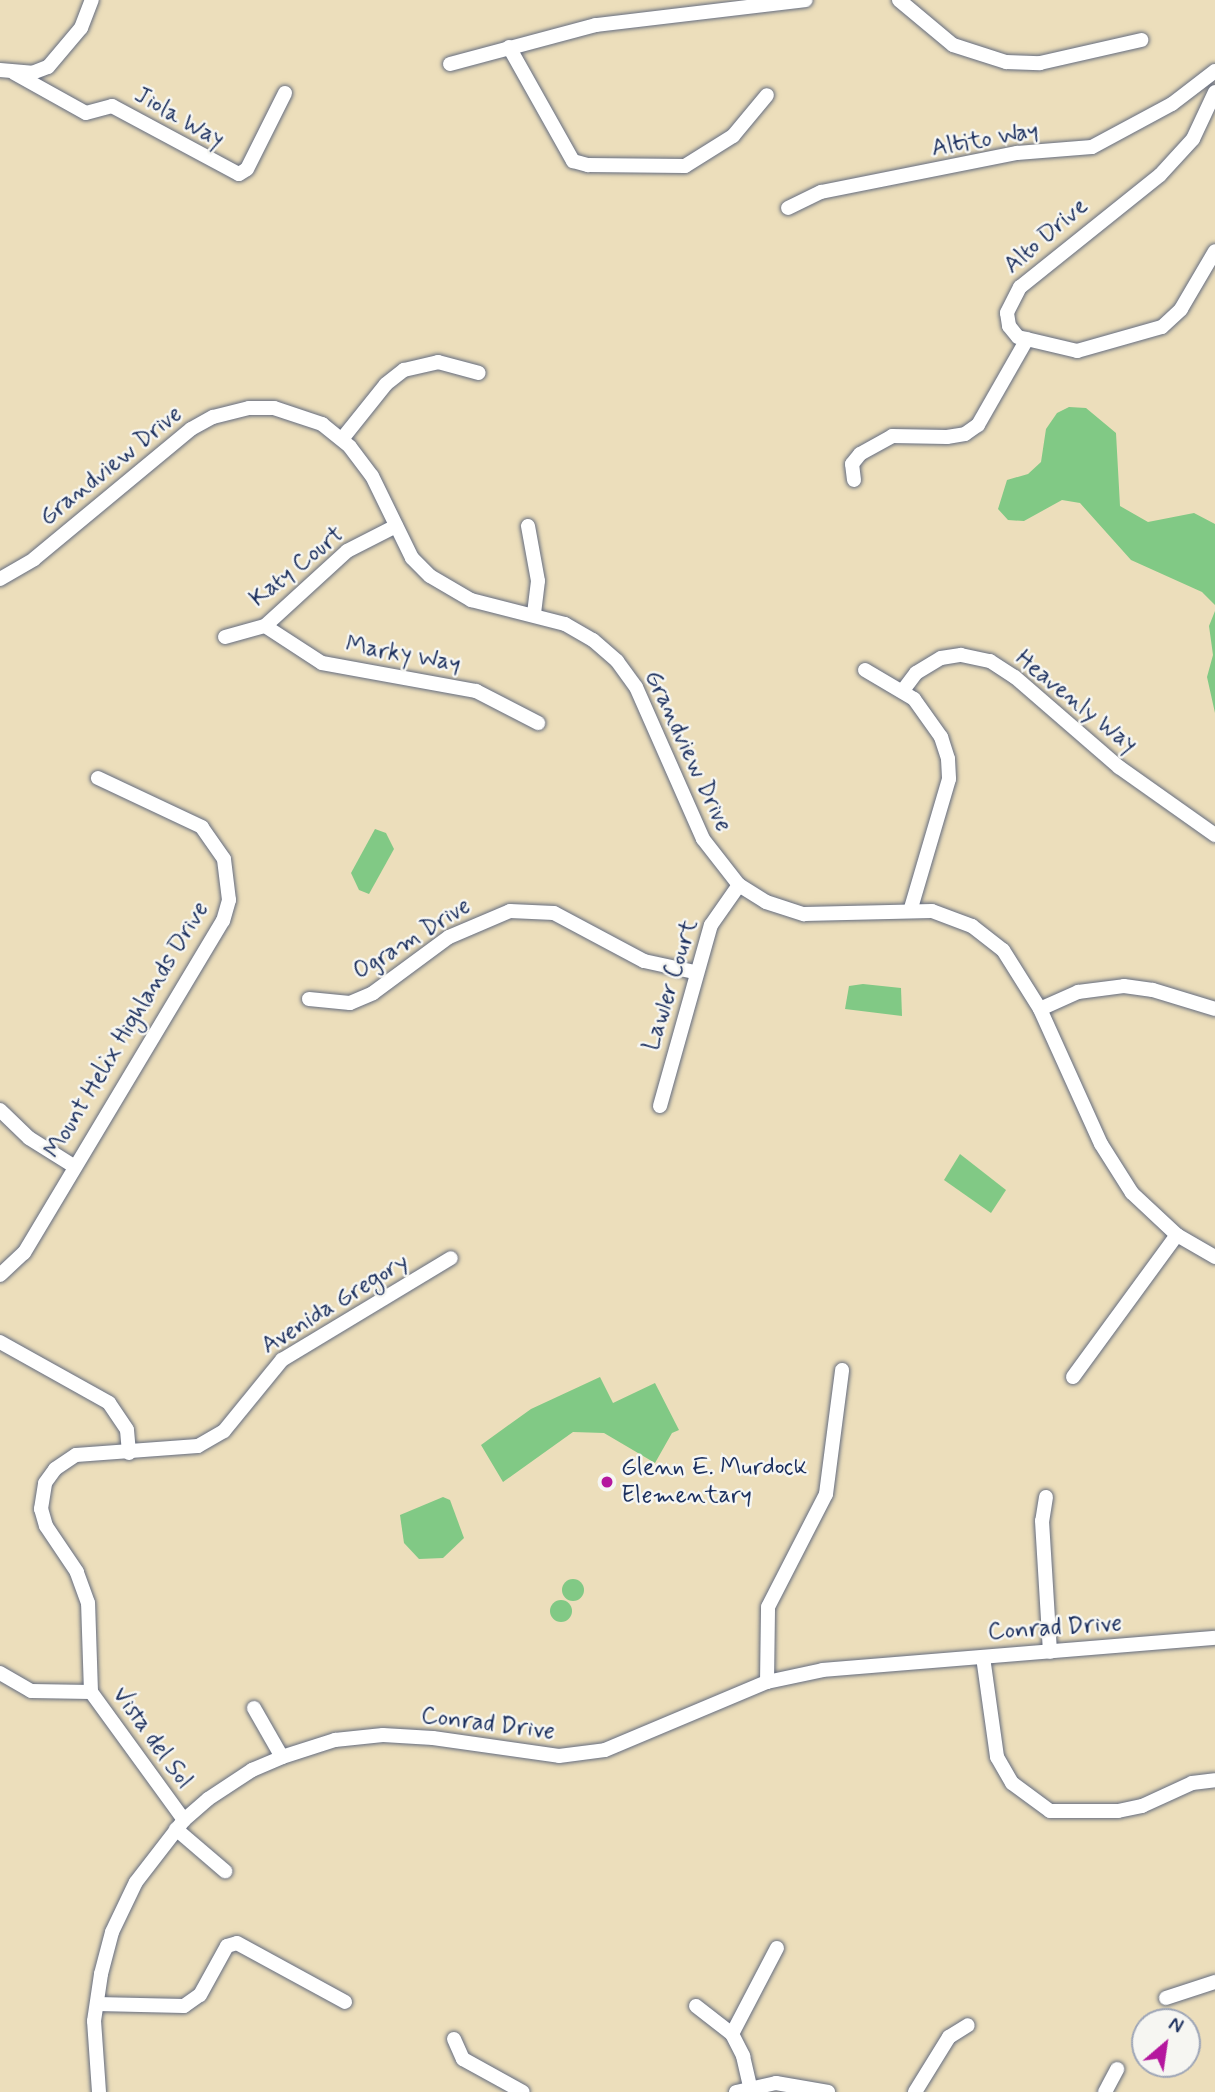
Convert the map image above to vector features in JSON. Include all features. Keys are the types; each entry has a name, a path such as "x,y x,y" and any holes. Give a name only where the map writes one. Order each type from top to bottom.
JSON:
{"street":[{"path":"7,72 48,67 81,28 92,0"},
{"path":"450,64 596,25 806,0"},
{"path":"899,0 953,45 978,56 1040,63 1141,40"},
{"path":"509,47 573,161 588,165 685,166 733,136 767,94"},
{"name":"Altito Way","path":"788,208 821,192 1017,153 1092,147 1172,104 1215,71"},
{"name":"Jiola Way","path":"7,72 86,113 112,106 239,174 247,169 285,93"},
{"name":"Alto Drive","path":"1027,339 1013,333 1007,320 1015,293 1038,269 1160,175 1193,139 1215,92"},
{"path":"854,480 852,464 860,454 892,436 965,435 978,425 1027,339 1077,351 1161,327 1181,309 1215,251"},
{"path":"342,439 386,384 404,370 438,362 479,373"},
{"name":"Grandview Drive","path":"0,579 34,559 191,429 213,417 249,408 287,410 322,424 342,439 372,476 412,558 441,584 481,603 534,614 565,624 593,640 627,674 703,839 739,885 766,902 804,914 844,915 911,908 962,921 992,940 1012,961 1040,1009 1101,1144 1132,1193 1177,1235 1215,1257"},
{"name":"Katy Court","path":"225,637 264,626 347,551 396,526"},
{"path":"528,526 538,581 534,614"},
{"name":"Marky Way","path":"264,626 322,663 476,691 538,723"},
{"name":"Heavenly Way","path":"904,690 916,673 941,658 961,654 990,661 1015,677 1119,767 1215,835"},
{"path":"865,670 904,690 941,737 949,779 911,908"},
{"name":"Mount Helix Highlands Drive","path":"0,1275 24,1253 72,1166 222,921 230,890 224,859 202,827 97,778"},
{"name":"Lawler Court","path":"660,1106 694,972 711,925 739,885"},
{"name":"Ogram Drive","path":"309,999 350,1003 373,993 449,937 510,911 554,914 644,961 694,972"},
{"path":"1040,1009 1078,992 1124,986 1153,990 1215,1009"},
{"path":"0,1110 29,1138 72,1166"},
{"path":"1073,1377 1177,1235"},
{"name":"Avenida Gregory","path":"91,1692 88,1603 77,1572 46,1526 42,1492 55,1469 76,1455 185,1450 224,1431 282,1360 451,1258"},
{"path":"0,1342 108,1403 127,1430 129,1453"},
{"path":"767,1682 768,1607 826,1494 842,1370"},
{"path":"1046,1497 1042,1521 1049,1652"},
{"name":"Conrad Drive","path":"99,2092 97,2004 112,1932 136,1882 180,1825 252,1770 282,1757 335,1740 383,1735 433,1738 537,1756 604,1750 767,1682 823,1670 1215,1639"},
{"path":"983,1657 997,1757 1012,1783 1050,1811 1118,1811 1142,1806 1192,1783 1215,1780"},
{"name":"Vista del Sol","path":"0,1673 31,1691 91,1692 180,1825 225,1871"},
{"path":"254,1708 282,1757"},
{"path":"97,2004 184,2006 200,1995 231,1943 345,2002"},
{"path":"732,2034 777,1948"},
{"path":"1166,1998 1215,1982"},
{"path":"696,2006 732,2034 743,2056 743,2090 789,2083 828,2092"},
{"path":"915,2092 949,2037 968,2025"},
{"path":"454,2039 463,2059 523,2092"},
{"path":"1105,2092 1117,2069"}],"green space":[{"path":"1069,407 1086,408 1116,433 1120,506 1148,522 1194,513 1215,524 1215,605 1202,592 1131,560 1080,503 1062,500 1024,521 1008,520 998,509 1007,480 1028,474 1041,462 1046,429 1057,413"},
{"path":"1215,611 1215,713 1207,677 1213,655 1209,626"},
{"path":"375,829 386,833 394,849 369,894 359,890 351,873"},
{"path":"863,984 901,988 902,1016 845,1009 849,986"},
{"path":"960,1154 1006,1190 991,1213 944,1180"},
{"path":"600,1377 613,1403 655,1383 679,1430 672,1433 655,1463 604,1433 573,1432 503,1482 481,1445 531,1409"},
{"path":"443,1497 450,1500 464,1538 443,1558 419,1559 404,1543 400,1515"},
{"path":"573,1579 581,1582 584,1590 581,1598 573,1601 565,1598 562,1590 565,1582"},
{"path":"557,1600 565,1600 572,1607 572,1615 565,1622 557,1622 550,1615 550,1607"}],"place":[{"name":"Glenn E. Murdock Elementary","path":"607,1482"}]}
